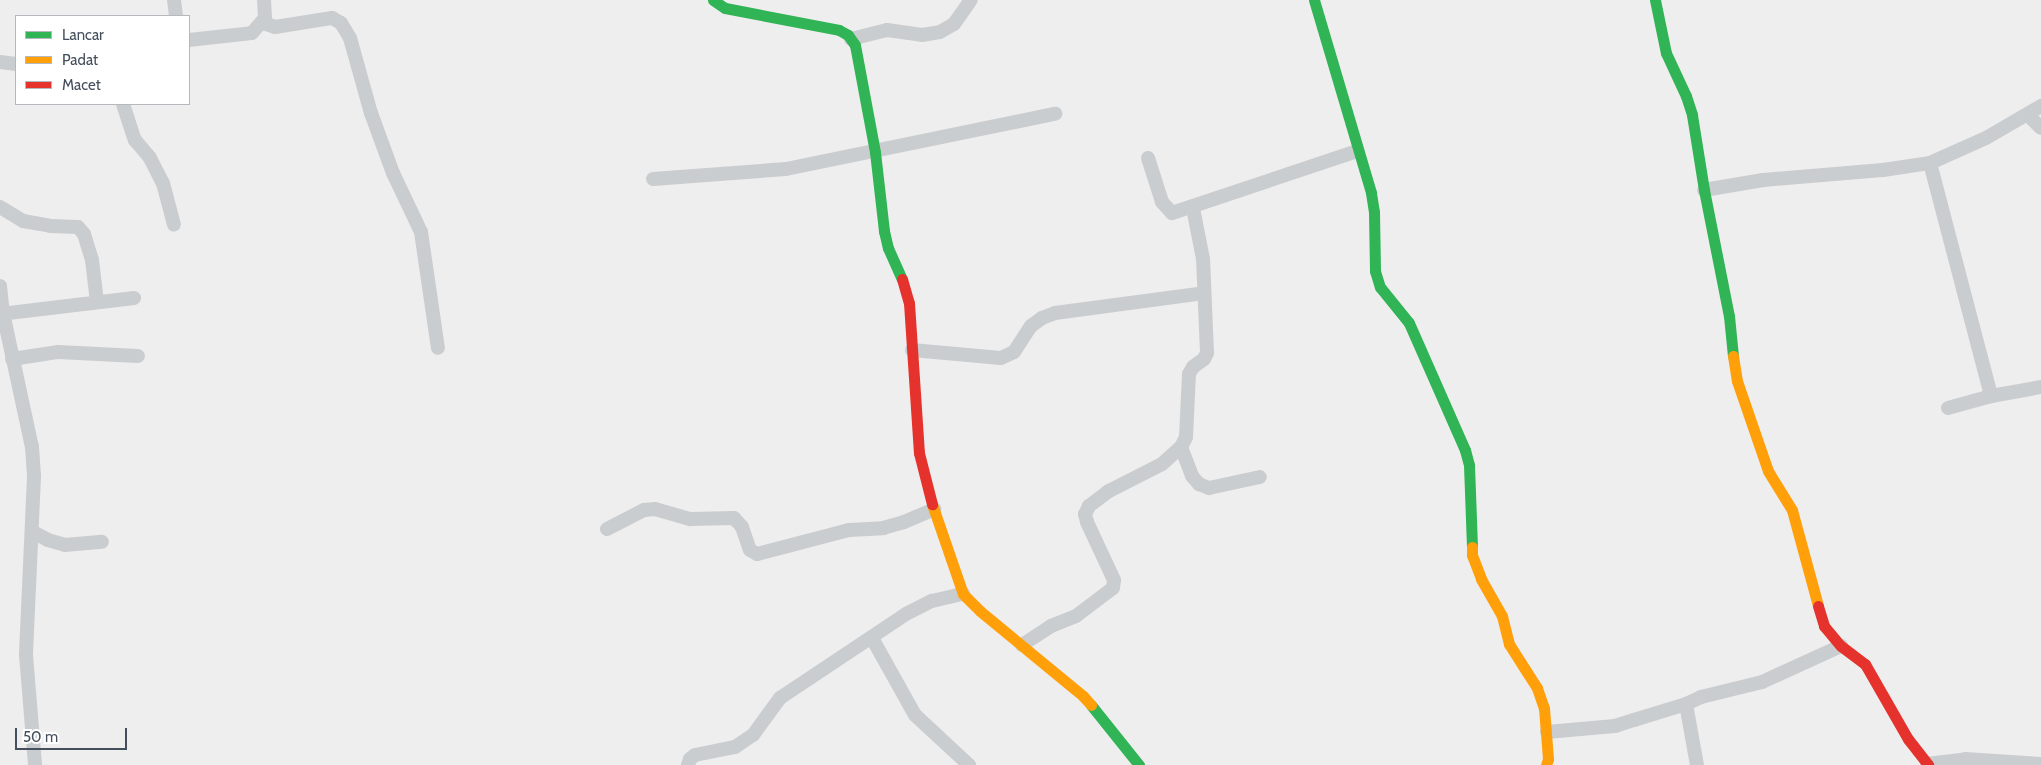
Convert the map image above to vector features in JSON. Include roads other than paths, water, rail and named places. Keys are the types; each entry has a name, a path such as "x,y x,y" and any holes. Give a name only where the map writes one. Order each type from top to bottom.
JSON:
{"street":[{"path":"174,0 176,15"},
{"path":"190,40 252,32 263,23 266,13 264,0"},
{"path":"713,0 725,8 839,30 851,39 858,59 875,152 884,231 888,248 905,285 909,303 919,453 934,509 951,554 956,578 963,594 1083,696 1139,765"},
{"path":"851,39 887,30 922,35 940,32 954,24 971,0"},
{"path":"1314,0 1374,212 1376,271 1380,286 1409,323 1465,450 1469,465 1471,537 1474,561 1502,616 1515,656 1538,688 1544,708 1547,732 1548,759 1546,765"},
{"path":"1655,0 1666,53 1686,96 1692,114 1704,190 1729,316 1731,348 1737,381 1768,471 1792,510 1818,610 1828,631 1841,646 1865,664 1908,739 1928,764 1965,759 2041,764"},
{"path":"263,23 274,27 332,18 341,23 350,38 371,113 393,173 421,232 438,348"},
{"path":"0,62 15,64"},
{"path":"123,105 135,140 150,158 163,184 174,225"},
{"path":"1704,190 1763,180 1883,170 1930,163 1978,142 2041,106"},
{"path":"653,179 786,168 875,152 1055,114"},
{"path":"2028,115 2041,128"},
{"path":"1148,158 1166,208 1172,213 1193,208 1357,151"},
{"path":"1930,163 1991,396"},
{"path":"0,207 23,221 50,226 78,227 84,234 92,260 97,302"},
{"path":"1022,645 1051,626 1076,616 1113,588 1114,580 1085,514 1089,506 1109,490 1162,464 1181,447 1186,437 1189,374 1193,367 1204,359 1207,354 1203,258 1193,208"},
{"path":"0,286 1,314 32,447 34,532 26,655 35,765"},
{"path":"912,350 1001,358 1014,352 1031,326 1042,318 1055,313 1204,293"},
{"path":"1,314 134,298"},
{"path":"12,359 58,352 138,356"},
{"path":"1948,408 1991,396 2041,387"},
{"path":"1181,447 1192,476 1199,484 1209,488 1260,477"},
{"path":"607,528 644,510 655,509 691,519 734,518 742,527 750,550 757,554 849,530 883,528 904,522 934,509"},
{"path":"34,532 48,540 65,545 102,542"},
{"path":"685,764 695,755 735,746 753,735 780,698 906,614 932,601 963,594"},
{"path":"872,638 915,716 969,765"},
{"path":"1547,732 1615,726 1686,704 1701,696 1762,682 1841,646"},
{"path":"1686,704 1697,765"}]}
